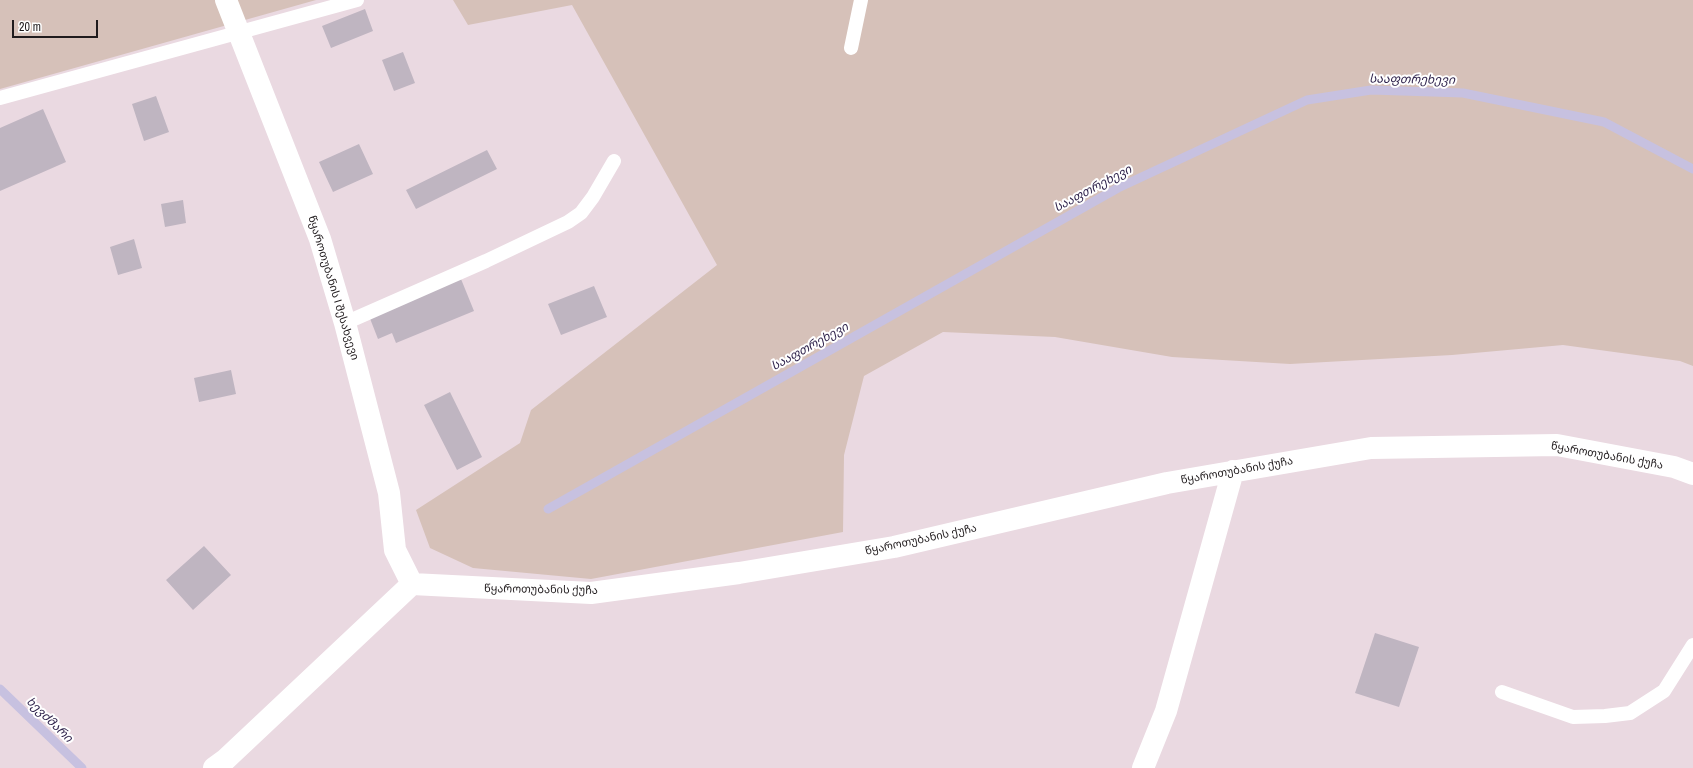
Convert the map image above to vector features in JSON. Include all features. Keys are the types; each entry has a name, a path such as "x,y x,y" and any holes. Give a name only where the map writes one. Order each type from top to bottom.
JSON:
{"street":[{"name":"წყაროთუბანის I შესახვევი","path":"226,0 320,239 345,323 389,493 395,550 412,584"},
{"name":"წყაროთუბანის ქუჩა","path":"412,584 591,593 739,573 894,547 1167,483 1371,448 1557,445 1674,467 1693,474"},
{"path":"1143,768 1166,711 1233,471"},
{"path":"214,768 225,760 412,584"}],"lane":[{"path":"0,98 357,0"},
{"path":"851,48 861,0"},
{"path":"345,323 486,261 568,222 581,213 593,197 614,160"},
{"path":"1502,692 1573,717 1630,713 1664,691 1693,645"}],"shaded area":[{"path":"0,0 316,0 0,89"},
{"path":"453,0 1693,0 1693,366 1680,361 1563,345 1452,355 1290,364 1172,357 1055,337 943,332 864,376 844,455 843,532 591,579 473,568 430,548 416,510 520,443 531,410 717,265 572,5 468,25"}],"building":[{"path":"365,9 373,31 331,48 322,26"},
{"path":"403,52 415,83 394,91 382,60"},
{"path":"156,96 169,132 144,141 132,104"},
{"path":"43,109 66,162 0,191 0,128"},
{"path":"359,144 373,174 333,192 319,162"},
{"path":"487,150 497,169 416,209 406,190"},
{"path":"183,200 186,223 165,227 161,204"},
{"path":"134,239 142,268 118,275 110,247"},
{"path":"461,279 474,311 396,343 392,333 378,339 369,316"},
{"path":"594,286 607,317 561,335 548,304"},
{"path":"231,370 236,394 199,402 194,378"},
{"path":"450,392 482,457 457,470 424,405"},
{"path":"204,546 231,575 193,610 166,580"},
{"path":"1375,633 1419,647 1399,707 1355,693"}],"waterway":[{"name":"სააფთრეხევი","path":"548,509 1118,188 1307,100 1371,90 1463,93 1604,122 1693,169"},
{"name":"ხევძმარი","path":"0,689 82,768"}]}
